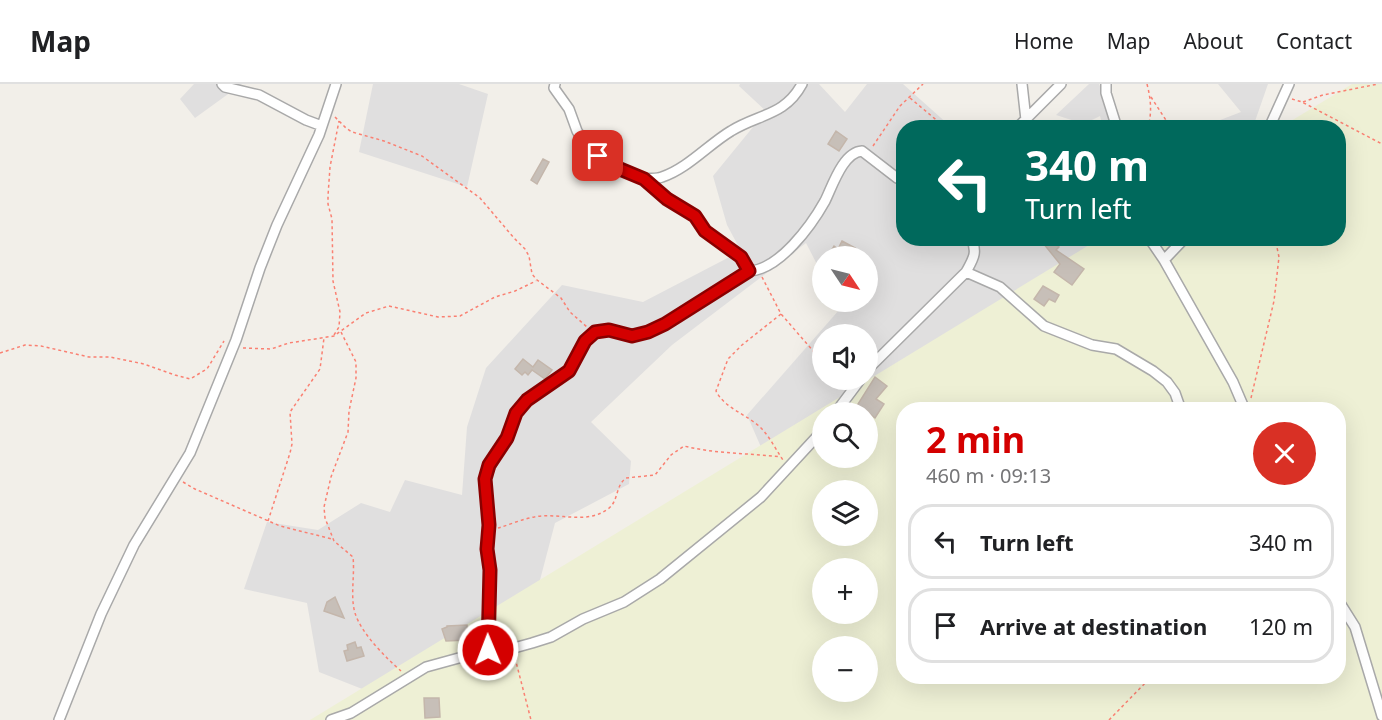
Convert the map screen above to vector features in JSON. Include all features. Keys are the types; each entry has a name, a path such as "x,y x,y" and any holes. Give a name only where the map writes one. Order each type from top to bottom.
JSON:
{"street":[{"path":"222,84 225,87 259,94 306,120 322,126"},
{"path":"59,720 101,614 134,545 190,453 231,353 277,225 322,126 336,84"},
{"path":"555,84 554,88 569,110 588,148 608,164 644,179 667,199 695,216 705,231 741,257 754,271"},
{"path":"644,179 663,177 706,151 732,130 779,110 798,92 802,84"},
{"path":"1022,84 1026,120"},
{"path":"1026,120 1060,84"},
{"path":"1106,84 1106,93 1114,120"},
{"path":"1272,120 1289,84"},
{"path":"488,650 488,531 485,479 489,465 507,438 516,413 527,400 569,371 585,341 595,332 609,330 632,336 648,332 754,271 774,263 797,240 824,201 835,176 853,154 858,151 867,154 896,177"},
{"path":"878,359 966,272 975,256 975,246"},
{"path":"1154,246 1233,382 1242,402"},
{"path":"1164,260 1177,246"},
{"path":"966,272 1000,287 1044,326 1092,345 1116,349 1153,371 1167,382 1178,402"},
{"path":"331,720 351,712 426,667 488,650 514,648 551,637 583,619 624,602 660,579 761,497 812,443"},
{"path":"1346,613 1355,627 1382,716"}],"path":[{"path":"867,154 890,120 923,84"},
{"path":"1147,84 1150,120"},
{"path":"1302,102 1323,95 1378,84"},
{"path":"1149,93 1167,120"},
{"path":"1283,96 1302,102 1336,120"},
{"path":"909,98 936,120"},
{"path":"328,109 352,132 384,141 422,156 480,198 530,256 532,274 537,280 561,298 570,312 595,332"},
{"path":"334,336 339,327 340,312 333,281 332,219 328,196 330,167 339,121"},
{"path":"1346,125 1382,144"},
{"path":"1249,402 1274,302 1279,257 1277,246"},
{"path":"754,271 781,314 812,350"},
{"path":"231,353 243,348 271,349 289,343 334,336 366,313 389,306 438,317 460,316 495,297 515,291 537,280"},
{"path":"781,314 728,359 716,391 719,397 760,427 789,469"},
{"path":"341,332 356,362 356,378 349,411 348,432 331,477 324,507 325,518 338,546 353,557 353,601 358,620 383,654 409,677"},
{"path":"0,353 25,345 41,346 89,357 110,357 144,364 190,379 207,369 228,336"},
{"path":"268,521 292,444 290,412 320,369 324,338"},
{"path":"488,531 533,517 580,517 601,514 615,502 622,480 655,475 671,455 684,446 706,451 781,457"},
{"path":"177,475 195,489 280,526 333,539"},
{"path":"514,648 517,672 531,720"},
{"path":"1108,720 1144,684"}],"shaded area":[{"path":"194,84 242,84 195,118 180,99"},
{"path":"373,84 459,84 488,94 467,187 359,152"},
{"path":"740,84 819,84 845,112 867,84 903,84 943,120 896,120 896,246 1155,246 915,402 896,402 896,425 878,464 878,402 812,402 812,468 876,468 871,480 812,480 812,496 788,509 747,415 812,341 812,390 878,390 878,324 827,324 837,312 878,312 878,246 812,246 812,255 806,243 672,345 591,422 631,461 629,484 555,523 510,694 403,705 319,672 307,603 244,589 267,522 318,530 361,503 390,512 405,480 462,495 467,427 486,368 562,285 643,302 741,251 727,225 713,176 766,111 739,86"},
{"path":"1089,84 1099,84 1117,120 1101,120 1100,116 1092,120 1072,120 1056,115"},
{"path":"1218,84 1268,84 1255,120 1220,120 1241,112"}],"green space":[{"path":"1352,84 1382,84 1382,720 310,720 812,414 812,468 878,468 878,402 832,402 851,390 878,390 878,374 1088,246 1346,246 1346,120 1293,120"}],"building":[{"path":"836,131 847,139 839,151 828,144"},
{"path":"543,159 549,162 537,184 531,180"},
{"path":"842,241 851,246 840,246"},
{"path":"1045,246 1058,246 1056,250 1084,269 1072,285 1054,272 1060,264"},
{"path":"1043,286 1059,295 1055,302 1049,299 1044,306 1034,299"},
{"path":"523,359 533,367 538,360 552,370 545,379 532,370 528,375 525,372 522,375 515,369"},
{"path":"878,379 887,386 876,399 884,404 878,413 878,402 859,402 867,390 878,390"},
{"path":"335,597 344,618 324,611 327,602"},
{"path":"467,625 468,640 446,641 442,629 447,626"},
{"path":"355,642 357,648 361,647 364,656 347,661 344,651 348,650 347,645"},
{"path":"424,698 439,698 440,717 425,718"}],"route":[{"path":"488,650 490,570 487,549 489,525 485,479 489,465 507,438 516,413 527,400 569,371 585,341 595,332 609,330 632,336 648,332 665,324 749,271 741,257 705,231 695,216 667,199 644,179 608,164 598,156"}]}
